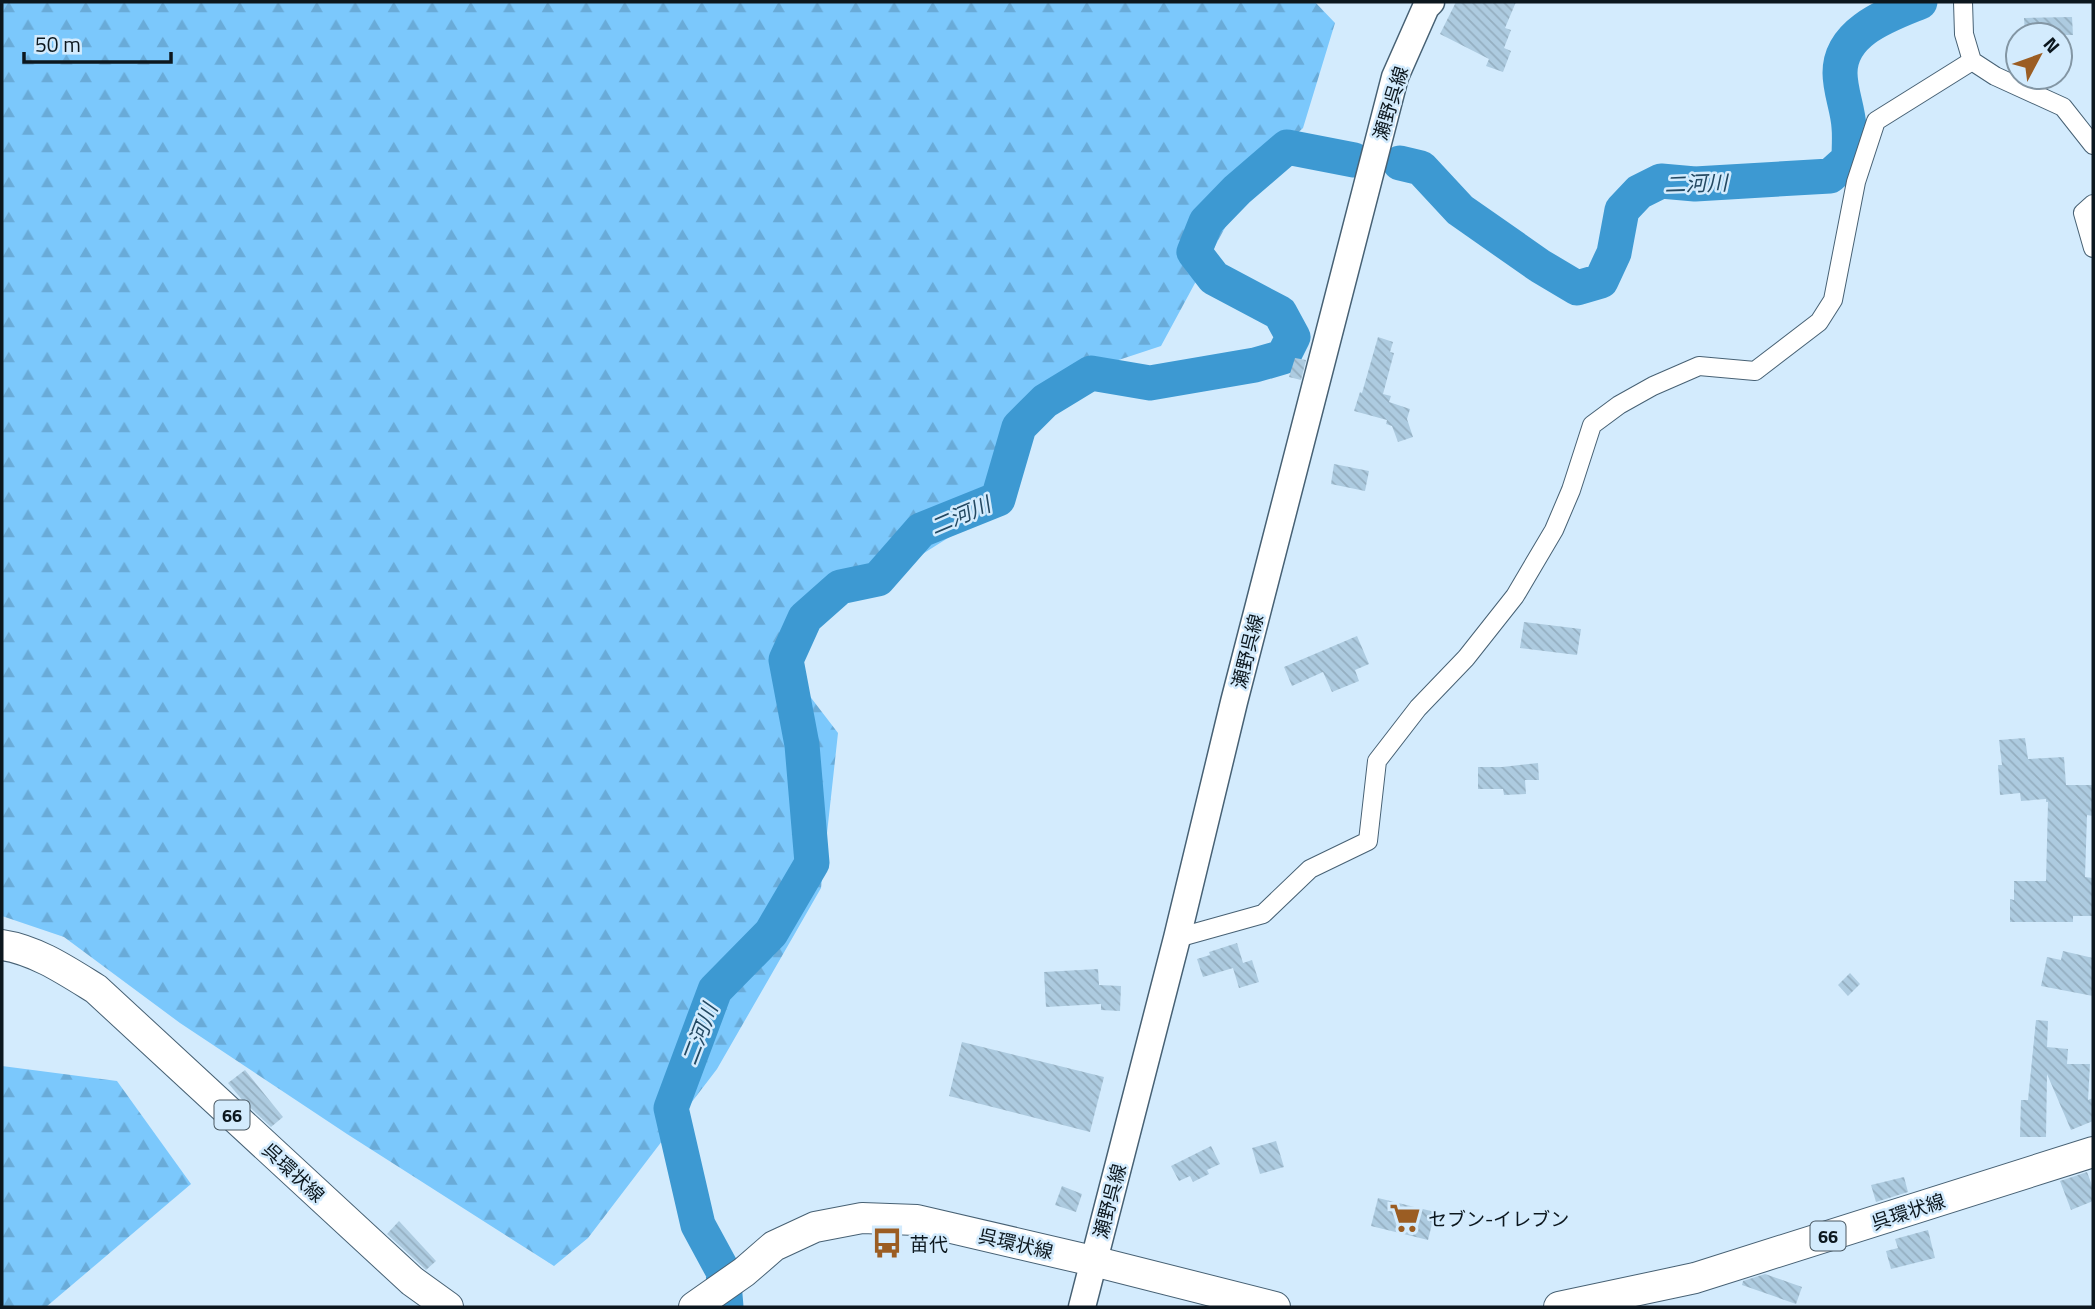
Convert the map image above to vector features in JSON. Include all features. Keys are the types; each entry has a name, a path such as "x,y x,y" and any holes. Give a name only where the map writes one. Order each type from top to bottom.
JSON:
{"main road":[{"name":"瀬野呉線","path":"1082,1307 1395,77 1426,7 1431,2"},
{"name":"呉環状線","path":"2,945 54,963 96,989 412,1281 448,1307"},
{"name":"呉環状線","path":"1559,1307 1695,1278 2093,1152"},
{"name":"呉環状線","path":"702,1302 744,1272 775,1245 816,1227 862,1218 917,1220 1275,1307"}],"street":[{"path":"1963,2 1964,34 1972,61 1994,76 2063,107 2093,145"},
{"path":"1177,938 1264,914 1310,869 1368,841 1377,761 1419,708 1466,658 1515,596 1554,530 1571,490 1592,425 1619,405 1653,386 1699,366 1755,370 1819,322 1833,300 1856,182 1876,121 1972,61"},
{"path":"2093,204 2083,213 2093,248"}],"green space":[{"path":"2,2 1315,2 1335,23 1303,128 1254,174 1161,346 1058,380 1005,502 875,584 826,600 789,669 838,733 821,888 717,1069 588,1238 554,1266 180,1023 64,937 2,916"},
{"path":"2,1066 117,1081 191,1184 46,1307 2,1307"}],"building":[{"path":"1456,2 1516,2 1505,28 1511,30 1504,48 1511,51 1503,72 1486,66 1489,59 1440,34"},
{"path":"2072,17 2072,21 2024,21 2024,18"},
{"path":"1378,337 1393,342 1390,352 1394,353 1383,394 1391,396 1389,402 1410,409 1407,419 1413,437 1398,442 1392,426 1386,424 1387,420 1354,411"},
{"path":"1295,358 1306,360 1301,380 1289,377"},
{"path":"1334,464 1369,471 1365,491 1331,484"},
{"path":"1524,622 1581,629 1577,655 1520,648"},
{"path":"1357,636 1369,664 1355,670 1359,681 1332,692 1323,672 1292,686 1284,667"},
{"path":"2025,738 2028,759 2064,757 2066,785 2093,785 2093,816 2087,815 2085,877 2093,878 2093,916 2073,916 2073,922 2010,922 2010,899 2014,900 2014,881 2046,881 2048,802 2046,799 2021,801 2020,793 2000,795 1998,765 2002,765 1999,740"},
{"path":"1538,763 1539,780 1525,780 1526,794 1504,795 1503,789 1478,789 1478,767"},
{"path":"1237,943 1243,963 1252,960 1259,982 1239,988 1233,968 1203,977 1197,959"},
{"path":"2063,951 2093,958 2093,996 2041,986 2047,957 2061,960"},
{"path":"1098,969 1099,985 1121,986 1120,1011 1101,1010 1101,1004 1046,1007 1044,972"},
{"path":"1850,973 1860,984 1848,996 1838,985"},
{"path":"2036,1020 2048,1021 2047,1047 2068,1049 2067,1064 2090,1064 2088,1100 2093,1098 2093,1121 2071,1130 2047,1074 2046,1137 2020,1137 2021,1100 2028,1100"},
{"path":"962,1042 1104,1077 1090,1132 949,1096"},
{"path":"245,1070 283,1117 271,1127 228,1083"},
{"path":"1276,1141 1284,1167 1260,1174 1252,1148"},
{"path":"1211,1146 1220,1164 1207,1170 1209,1174 1193,1182 1190,1176 1179,1181 1171,1166"},
{"path":"2087,1172 2093,1188 2093,1201 2071,1210 2060,1181"},
{"path":"1904,1177 1908,1192 1876,1202 1871,1185"},
{"path":"1062,1186 1082,1194 1076,1212 1055,1205"},
{"name":"セブン-イレブン","path":"1378,1198 1435,1212 1428,1240 1371,1226"},
{"path":"399,1221 436,1261 426,1270 387,1234"},
{"path":"1928,1230 1935,1258 1891,1269 1886,1251 1898,1248 1895,1239"},
{"path":"1765,1274 1802,1287 1796,1304 1742,1285 1743,1281"}],"waterway":[{"name":"二河川","path":"1400,163 1421,168 1460,210 1540,266 1577,288 1601,281 1614,253 1622,210 1639,192 1661,181 1695,184 1830,176 1849,159 1848,120 1840,73 1842,58 1848,46 1881,19 1920,2"},
{"name":"二河川","path":"726,1307 723,1271 698,1225 671,1108 715,990 771,933 812,863 802,745 786,660 805,618 840,587 878,579 921,530 998,499 1019,427 1045,401 1091,373 1150,383 1255,365 1283,357 1293,337 1280,313 1214,278 1194,252 1206,222 1237,190 1287,147 1354,160"}],"place":[{"name":"セブン-イレブン","path":"1405,1218"},
{"name":"苗代","path":"887,1243"}]}
